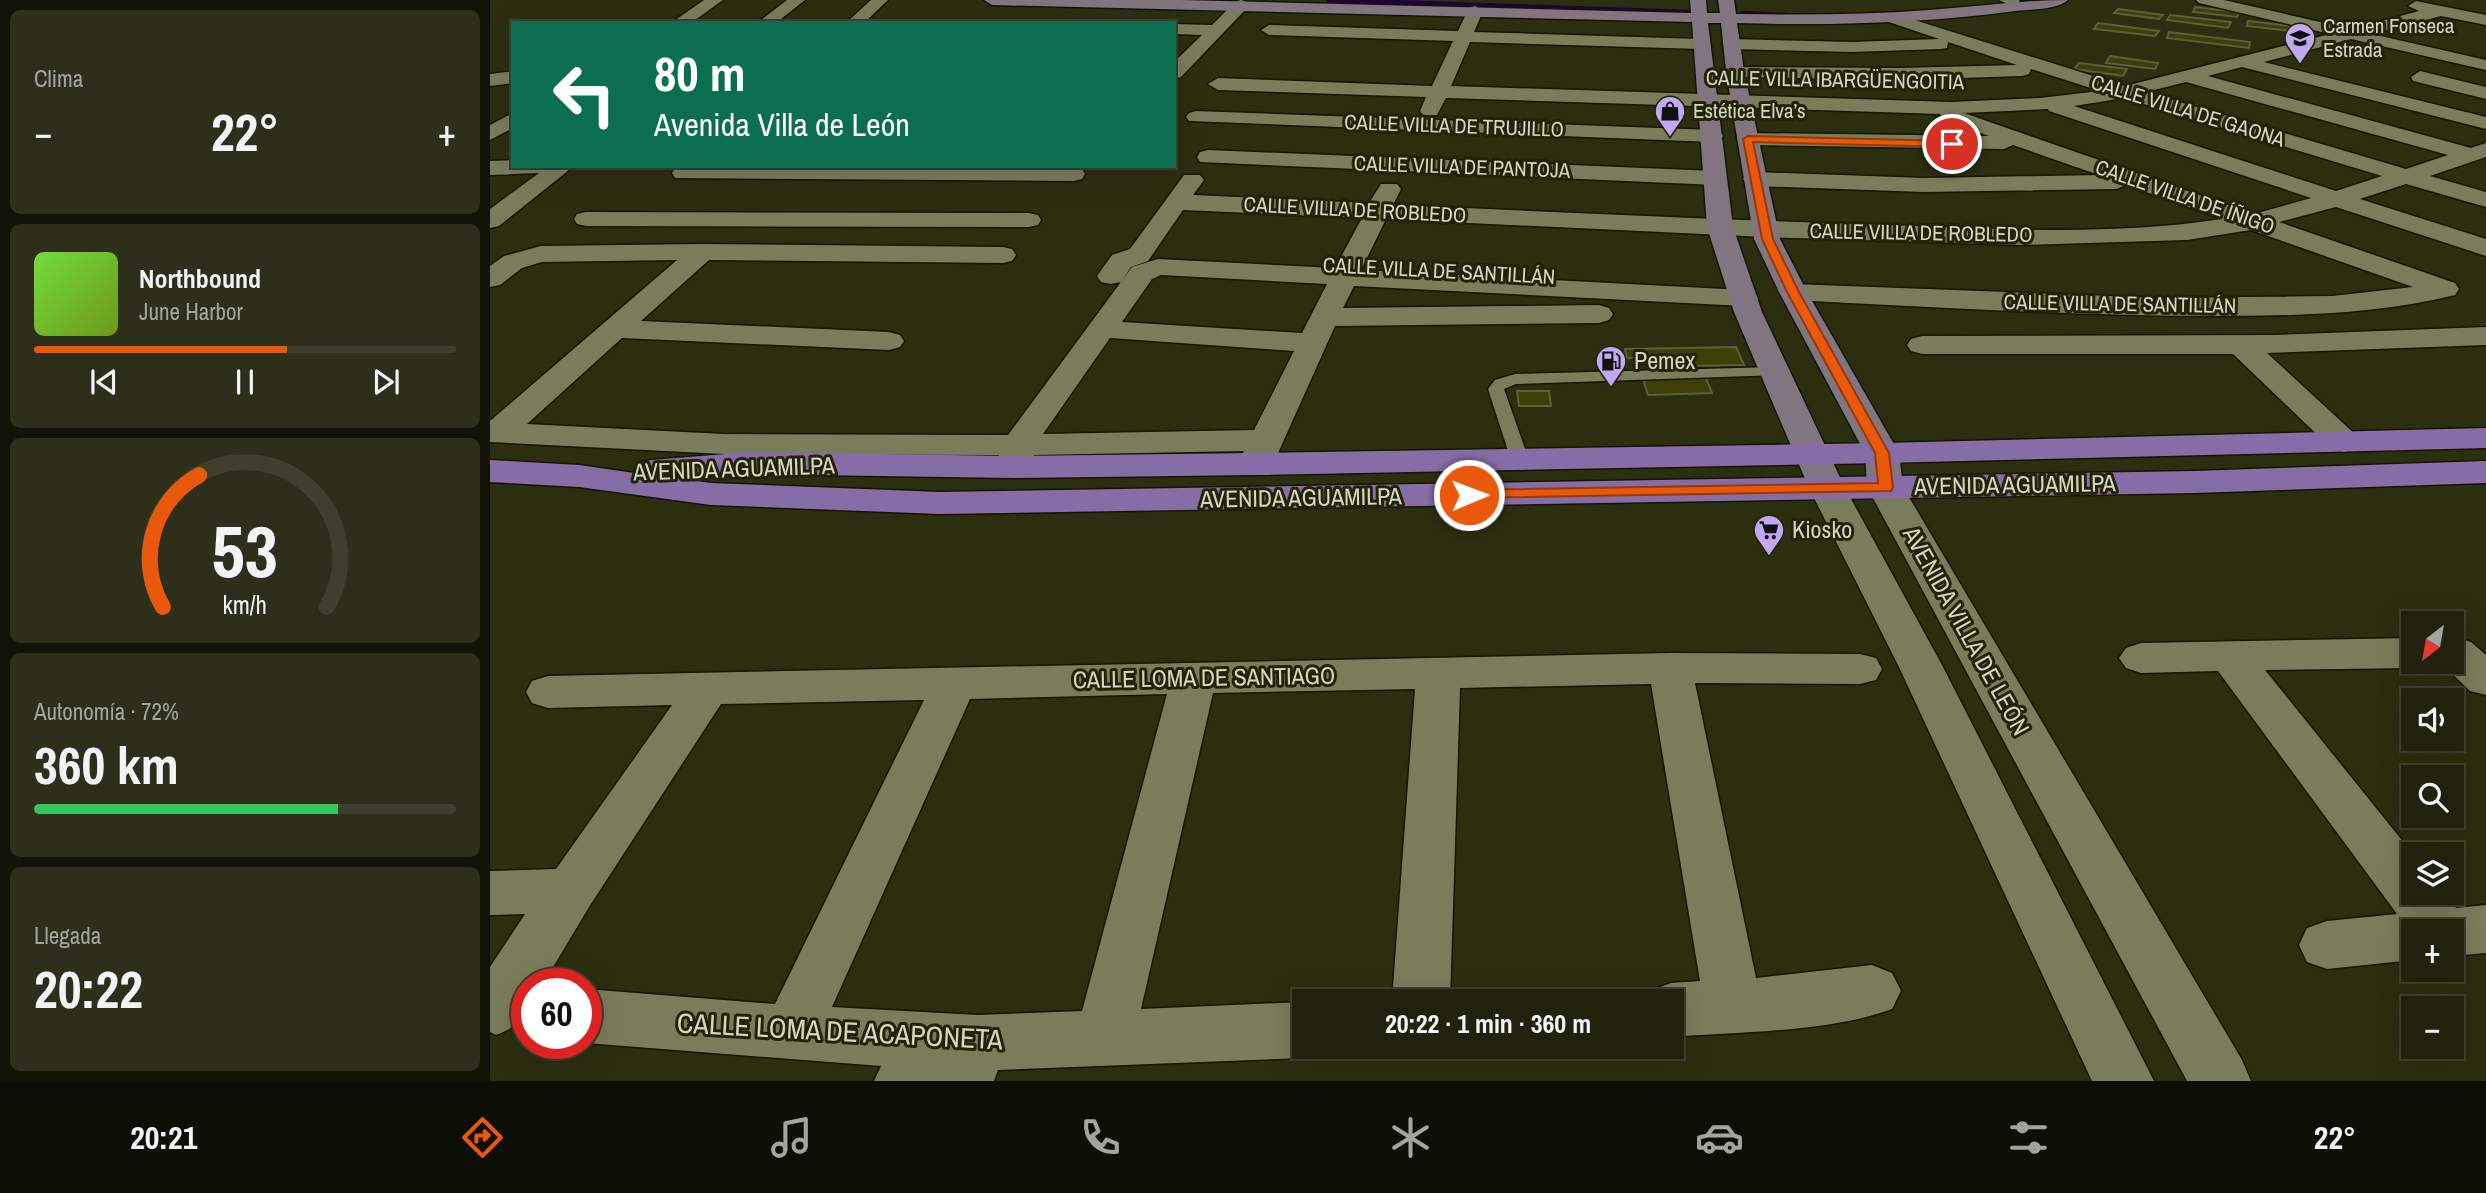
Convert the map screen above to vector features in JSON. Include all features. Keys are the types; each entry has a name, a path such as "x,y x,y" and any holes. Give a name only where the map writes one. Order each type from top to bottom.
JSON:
{"main road":[{"name":"AVENIDA AGUAMILPA","path":"490,471 579,476 711,495 940,503 1091,502 1884,470 2306,443 2486,438"},
{"name":"AVENIDA AGUAMILPA","path":"579,476 751,463 924,466 982,456 1261,452 1820,471"},
{"path":"924,466 1032,494 1091,502"},
{"name":"AVENIDA AGUAMILPA","path":"1884,470 2180,482 2486,472"}],"street":[{"path":"682,21 715,0"},
{"path":"768,21 797,0"},
{"path":"856,21 880,0"},
{"path":"992,0 1241,5 1482,4 1699,9 1852,47 1968,43"},
{"path":"1439,0 1482,4"},
{"path":"1729,18 1885,13 2013,0"},
{"path":"1729,18 1892,18 1982,12 2060,0"},
{"path":"2204,0 2349,33 2486,53"},
{"path":"1261,452 1401,164 1440,92 1462,61 1466,36 1482,4"},
{"path":"1183,54 1217,30 1241,5"},
{"path":"1699,9 1701,44 1697,70 1709,102 1720,227 1744,299 1820,471 1920,665 2123,1081"},
{"path":"2359,13 2399,12"},
{"name":"CALLE VILLA IBARGÜENGOITIA","path":"1218,84 1709,102 1924,106 2045,104 2081,101 2124,92 2298,47 2349,33 2399,12 2438,20 2486,20"},
{"name":"AVENIDA VILLA DE LEÓN","path":"1729,18 1735,71 1765,229 1793,292 1884,470 2220,1081"},
{"name":"CALLE VILLA DE GAONA","path":"1892,18 2048,69 2486,200"},
{"path":"1176,29 1217,30"},
{"path":"1269,30 1701,44"},
{"path":"1294,47 1307,32"},
{"path":"2298,47 2338,57"},
{"path":"1427,60 1462,61"},
{"path":"2242,61 2486,123"},
{"path":"1264,86 1280,65"},
{"path":"1735,71 1900,74 2048,69"},
{"path":"2405,73 2486,93"},
{"path":"2185,76 2481,154"},
{"path":"490,80 511,77"},
{"path":"2045,104 2486,248"},
{"name":"CALLE VILLA DE ÍÑIGO","path":"1924,106 2445,289"},
{"name":"CALLE VILLA DE TRUJILLO","path":"1196,117 1712,136"},
{"path":"1016,456 1142,273 1144,262 1177,202 1237,118"},
{"path":"490,134 511,120"},
{"path":"1748,139 1902,144 2030,143"},
{"name":"CALLE VILLA DE ROBLEDO","path":"1177,202 1765,229 2021,237 2187,232 2253,222 2336,200 2404,176 2481,154"},
{"name":"CALLE VILLA DE PANTOJA","path":"1208,157 1715,178"},
{"path":"490,168 511,167"},
{"path":"490,221 560,168"},
{"path":"629,219 673,181 817,170 1078,170"},
{"path":"490,279 513,262 541,254 1004,249 1078,170"},
{"path":"1755,179 1924,185 2137,181"},
{"path":"586,219 1029,220"},
{"path":"494,432 702,251"},
{"path":"494,432 982,456 1077,327 1121,261 1144,262"},
{"name":"CALLE VILLA DE SANTILLÁN","path":"1144,262 1158,267 1347,271 1744,299"},
{"name":"CALLE VILLA DE SANTILLÁN","path":"1793,292 2201,307 2284,307 2418,296 2445,289"},
{"path":"1101,329 1318,330 1744,299"},
{"path":"614,329 889,341"},
{"path":"1922,345 2205,347 2486,336"},
{"path":"2242,346 2344,442"},
{"path":"2205,347 2306,443"},
{"path":"2141,658 2401,653"},
{"path":"2230,657 2433,919"},
{"path":"1670,668 1733,1006"},
{"name":"CALLE LOMA DE SANTIAGO","path":"548,692 1670,668 1860,669"},
{"path":"1422,989 1438,673"},
{"path":"1105,1037 1194,677"},
{"path":"790,1033 955,682"},
{"path":"504,1009 570,891 708,688"},
{"path":"490,893 570,891"},
{"path":"2464,931 2486,929"},
{"path":"2328,945 2401,937"},
{"path":"1684,1009 1872,991"},
{"name":"CALLE LOMA DE ACAPONETA","path":"602,1017 790,1033 942,1062 1105,1037 1292,1030"}],"lane":[{"path":"1520,460 1496,389 1501,383 1515,379 1775,372"}],"building":[{"path":"2195,7 2239,12 2237,17 2193,12"},
{"path":"2118,9 2163,15 2159,19 2114,13"},
{"path":"2170,15 2231,22 2228,28 2167,20"},
{"path":"2248,21 2308,28 2308,33 2247,26"},
{"path":"2098,23 2159,31 2155,36 2094,29"},
{"path":"2169,32 2250,42 2249,48 2167,38"},
{"path":"2110,56 2158,63 2155,69 2106,63"},
{"path":"2079,63 2127,69 2123,76 2074,69"},
{"path":"1736,347 1744,365 1684,366 1681,357 1627,358 1625,349"},
{"path":"1706,378 1712,393 1648,395 1643,379"},
{"path":"1517,391 1549,391 1551,406 1519,406"}],"waterway":[{"path":"1328,0 1690,12"},
{"path":"2006,3 2030,0"},
{"path":"1742,13 1788,15"}],"place":[{"name":"Carmen Fonseca Estrada","path":"2300,65"},
{"name":"Estética Elva’s","path":"1670,138"},
{"name":"Pemex","path":"1611,388"},
{"name":"Kiosko","path":"1769,557"}],"route":[{"path":"1469,495 1885,487 1882,453 1793,292 1767,239 1748,139 1952,144"}]}
